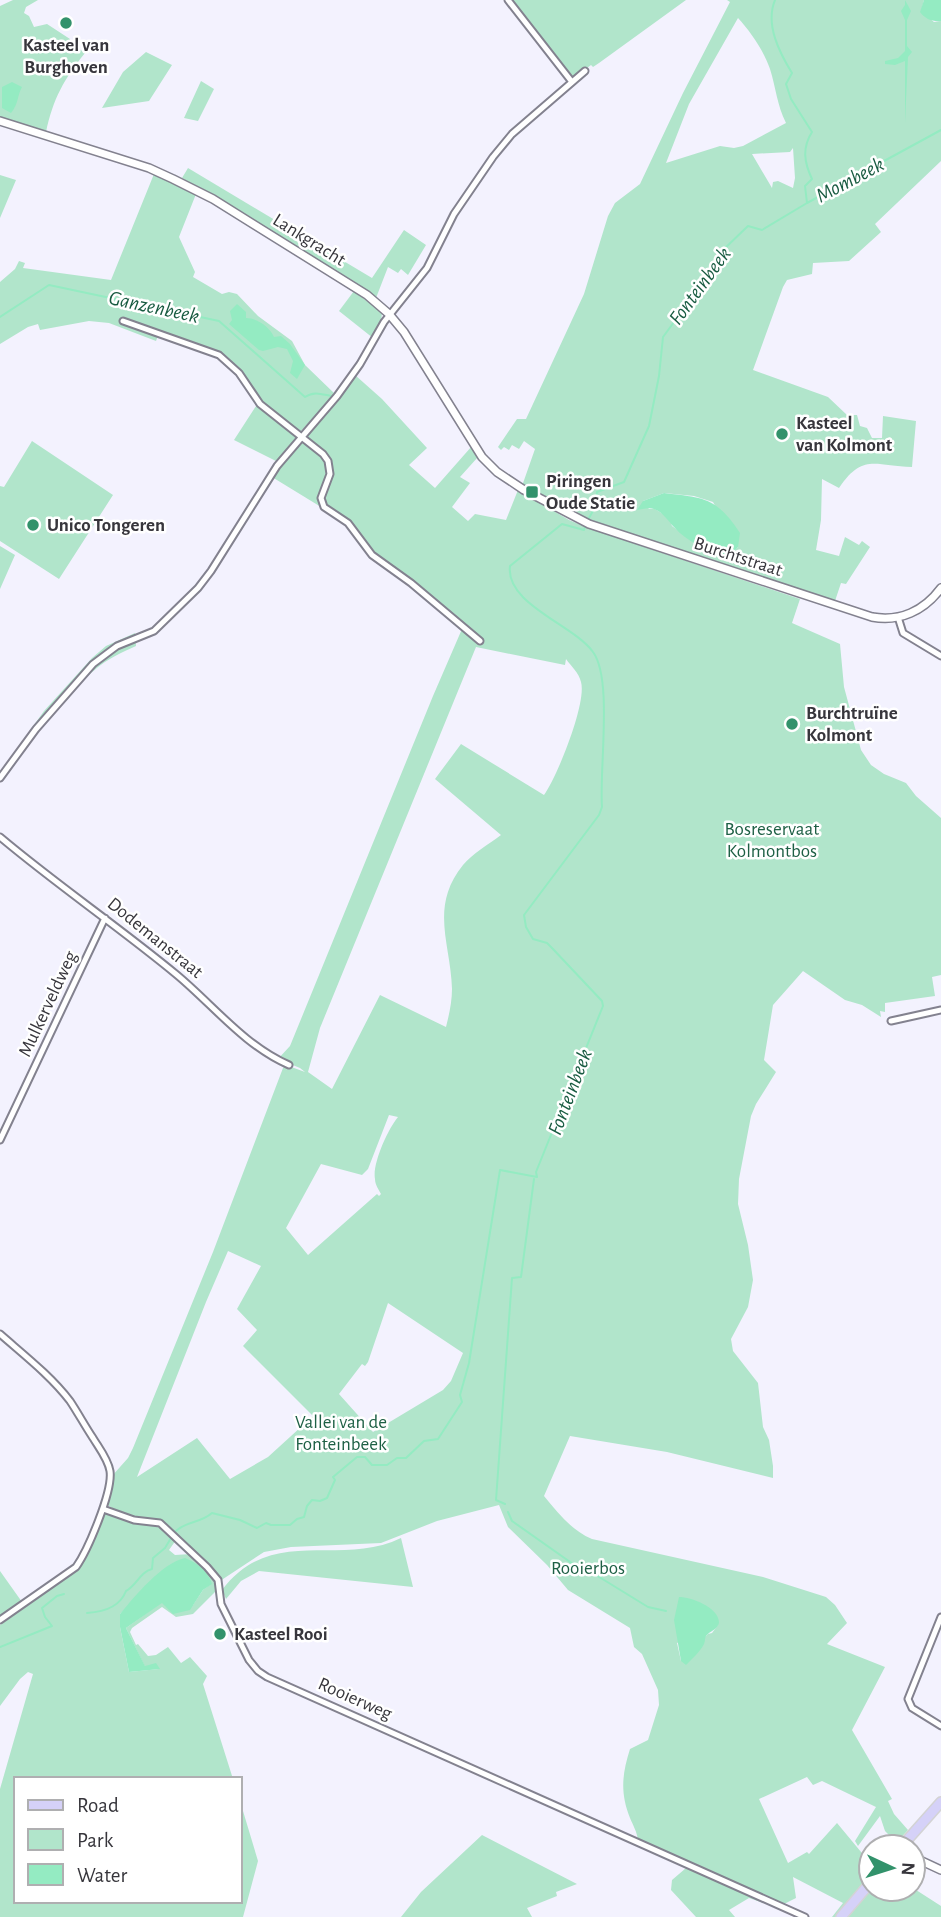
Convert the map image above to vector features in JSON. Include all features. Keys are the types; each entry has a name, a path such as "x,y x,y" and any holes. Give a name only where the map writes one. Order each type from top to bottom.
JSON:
{"main road":[{"path":"913,1833 941,1802"},
{"path":"841,1917 857,1898"}],"street":[{"path":"508,0 572,82"},
{"path":"0,778 36,729 93,664 117,646 154,631 198,588 277,466 328,407 352,375 389,314 427,268 454,214 501,146 586,71"},
{"name":"Lankgracht","path":"0,121 149,168 183,183 346,282 389,314 404,332 482,457 497,472 524,490"},
{"path":"122,321 219,355 239,373 260,404 323,454 329,464 329,479 321,498 324,506 348,523 372,555 411,583 480,641"},
{"name":"Burchtstraat","path":"524,490 577,519 617,534 868,616 898,617"},
{"path":"941,588 920,609 898,617 903,633 941,656"},
{"name":"Dodemanstraat","path":"0,837 56,884 106,918 178,976 263,1052 289,1065"},
{"name":"Mulkerveldweg","path":"0,1140 106,918"},
{"path":"891,1021 941,1010"},
{"path":"0,1334 34,1363 69,1399 106,1459 110,1471 103,1509 83,1557 76,1567 0,1620"},
{"name":"Rooierweg","path":"103,1509 134,1520 160,1523 207,1567 218,1580 221,1604 248,1660 267,1677 805,1917"},
{"path":"941,1617 908,1699 912,1708 941,1726"}],"green space":[{"path":"13,0 38,0 26,7 24,13 29,16 34,27 47,24 85,53 60,90 46,132 0,118 0,6"},
{"path":"510,0 686,0 599,63 593,67 591,65 575,77 570,76"},
{"path":"727,0 924,0 921,12 934,22 941,21 941,161 875,224 881,232 849,261 813,263 812,274 787,280 753,370 828,397 847,415 857,415 860,426 867,428 872,438 882,438 883,416 916,421 912,467 879,464 863,466 847,477 839,488 822,479 821,520 816,550 839,556 845,537 859,545 862,541 870,547 846,584 841,583 835,601 579,516 522,486 535,449 524,441 519,449 512,445 509,450 504,447 501,450 498,447 517,419 526,419 584,294 608,216 615,203 640,184 730,2","holes":["738,18 767,62 786,123 743,146 720,146 666,163 689,104","793,148 793,188 778,181 773,182 772,188 752,154 790,152","664,493 694,496 713,502 738,547 728,556 697,544 672,526 669,518 655,509 649,509 643,501"]},
{"path":"146,52 172,65 149,101 102,108 123,72"},
{"path":"201,81 214,89 198,121 184,118"},
{"path":"188,168 372,278 404,230 426,245 408,275 401,269 398,273 388,267 376,298 182,178"},
{"path":"154,174 196,194 179,237 195,272 193,277 222,294 237,294 258,316 292,341 305,365 335,394 301,431 264,406 241,372 223,356 159,333 156,341 109,323 89,321 40,330 38,324 0,344 0,282 15,269 19,261 25,263 23,268 111,280"},
{"path":"0,175 16,180 0,218"},
{"path":"354,291 382,313 373,338 339,311"},
{"path":"355,375 382,399 427,448 409,465 435,488 472,446 478,457 460,477 470,483 452,507 468,521 475,514 506,520 518,490 588,528 800,599 792,623 840,644 844,687 861,750 871,765 906,783 916,796 941,818 941,975 932,977 935,996 885,1003 885,1012 880,1011 881,1017 862,1005 845,1000 803,971 773,1005 764,1060 776,1072 751,1116 739,1179 738,1204 753,1280 748,1307 731,1339 733,1351 758,1383 773,1478 667,1452 570,1436 544,1496 572,1526 592,1539 763,1577 826,1597 847,1623 827,1644 885,1667 852,1730 892,1799 888,1801 894,1814 908,1830 905,1833 887,1833 880,1816 868,1833 860,1833 876,1807 822,1781 813,1785 807,1777 759,1799 788,1863 807,1852 809,1854 837,1823 857,1847 857,1893 836,1917 832,1917 843,1903 793,1877 796,1898 782,1905 638,1840 623,1792 625,1767 630,1749 648,1740 659,1705 658,1690 642,1654 634,1647 630,1628 568,1590 508,1527 499,1505 437,1521 381,1543 291,1547 264,1552 220,1581 206,1563 162,1522 122,1514 106,1504 112,1476 133,1448 213,1252 283,1068 286,1065 305,1072 278,1059 290,1046 462,629 368,550 357,531 324,505 331,469 325,457 305,437 340,398","holes":["476,647 565,665 566,659 581,682 580,706 575,722 563,757 544,795 461,744 435,779 501,835 463,865 447,896 444,926 452,989 446,1027 380,995 332,1089 308,1072 320,1028","389,1115 398,1117 386,1138 376,1165 375,1181 381,1194 377,1194 308,1255 286,1228 321,1164 362,1175 368,1169","228,1251 261,1266 237,1309 257,1330 243,1346 313,1416 268,1457 230,1479 197,1438 137,1477","388,1303 463,1353 451,1381 443,1390 373,1432 339,1394 362,1364 365,1366","718,1625 681,1661 677,1643"]},
{"path":"258,403 297,437 278,462 234,440"},
{"path":"32,441 113,495 59,579 0,541 0,486 4,487"},
{"path":"301,441 323,457 326,464 321,507 272,477"},
{"path":"0,546 15,555 0,589"},
{"path":"135,633 136,646 102,665 73,692 69,688 51,706 6,768 4,767 44,711 92,658 106,646"},
{"path":"107,1513 158,1524 176,1540 169,1550 175,1555 191,1554 215,1580 217,1590 193,1614 176,1617 162,1607 130,1632 136,1645 148,1656 156,1655 168,1647 181,1663 190,1657 207,1676 203,1684 232,1777 14,1777 14,1903 242,1903 242,1808 258,1861 243,1917 0,1917 0,1789 33,1674 28,1672 20,1679 0,1706 0,1625 77,1570 103,1515","holes":["162,1571 211,1584 203,1590 193,1605 162,1602 126,1628 145,1667 159,1669 129,1672 120,1614"]},
{"path":"401,1538 413,1587 259,1571 241,1581 226,1599 222,1590 242,1570 262,1558 307,1550 354,1550"},
{"path":"0,1571 22,1602 0,1618"},
{"path":"482,1835 577,1884 556,1892 557,1896 527,1908 532,1917 401,1917 421,1892"},
{"path":"686,1868 767,1902 766,1904 749,1898 729,1910 735,1917 696,1917 671,1890 672,1880"},
{"path":"927,1897 941,1906 941,1917 846,1917 858,1903 927,1903"}],"water":[{"path":"905,0 911,11 907,20 907,46 912,52 908,57 905,123 905,61 895,65 885,64 885,61 898,58 905,51 905,20 901,11"},
{"path":"924,0 941,0 941,21 929,20 920,12"},
{"path":"12,82 22,87 11,113 2,108 2,87"},
{"path":"237,304 246,312 246,318 259,321 274,337 281,336 290,344 305,365 297,379 290,373 293,361 287,349 278,347 259,350 229,324 232,320 230,311"},
{"path":"664,493 700,498 716,506 740,533 738,547 729,556 714,552 685,537 657,510 637,510 643,501"},
{"path":"185,1558 202,1568 212,1584 203,1590 190,1610 173,1614 162,1603 126,1628 145,1666 156,1663 160,1669 129,1672 120,1614 158,1573"},
{"path":"679,1597 709,1607 719,1622 686,1665 681,1661 674,1620"}],"waterway":[{"name":"Mombeek","path":"775,0 772,9 775,38 792,73 786,84 791,99 812,132 805,149 807,167 812,179 805,186 807,203 941,130"},
{"name":"Fonteinbeek","path":"589,518 595,507 597,492 624,482 649,426 659,376 663,337 705,280 723,250 748,226 762,230 807,203"},
{"name":"Ganzenbeek","path":"0,317 49,285 219,321 305,397 315,394 331,396"},
{"name":"Fonteinbeek","path":"176,1531 212,1513 240,1520 257,1528 266,1523 290,1525 304,1517 312,1500 327,1498 335,1480 333,1477 357,1457 365,1457 372,1465 387,1465 397,1458 406,1458 424,1441 438,1439 462,1402 460,1395 469,1363 500,1170 537,1177 536,1172 603,1006 602,1001 547,943 533,939 526,927 524,915 599,815 602,807 604,703 599,665 584,642 542,613 518,592 511,579 510,566 562,524 584,530 585,527"},
{"path":"505,1504 496,1500 512,1278 521,1277 534,1179"},
{"path":"508,1512 512,1521 573,1564 578,1564 648,1607 666,1611"},
{"name":"Fonteinbeek","path":"87,1613 105,1610 120,1601 126,1591 152,1569 153,1558 165,1548 171,1538"},
{"path":"0,1647 52,1626 42,1608 64,1594"}],"place":[{"name":"Kasteel van Burghoven","path":"66,23"},
{"name":"Kasteel van Kolmont","path":"782,434"},
{"name":"Piringen Oude Statie","path":"532,492"},
{"name":"Unico Tongeren","path":"33,525"},
{"name":"Burchtruïne Kolmont","path":"792,724"},
{"name":"Kasteel Rooi","path":"220,1634"}],"park label":[{"name":"Bosreservaat Kolmontbos","path":"772,840"},
{"name":"Vallei van de Fonteinbeek","path":"341,1433"},
{"name":"Rooierbos","path":"588,1568"}]}
